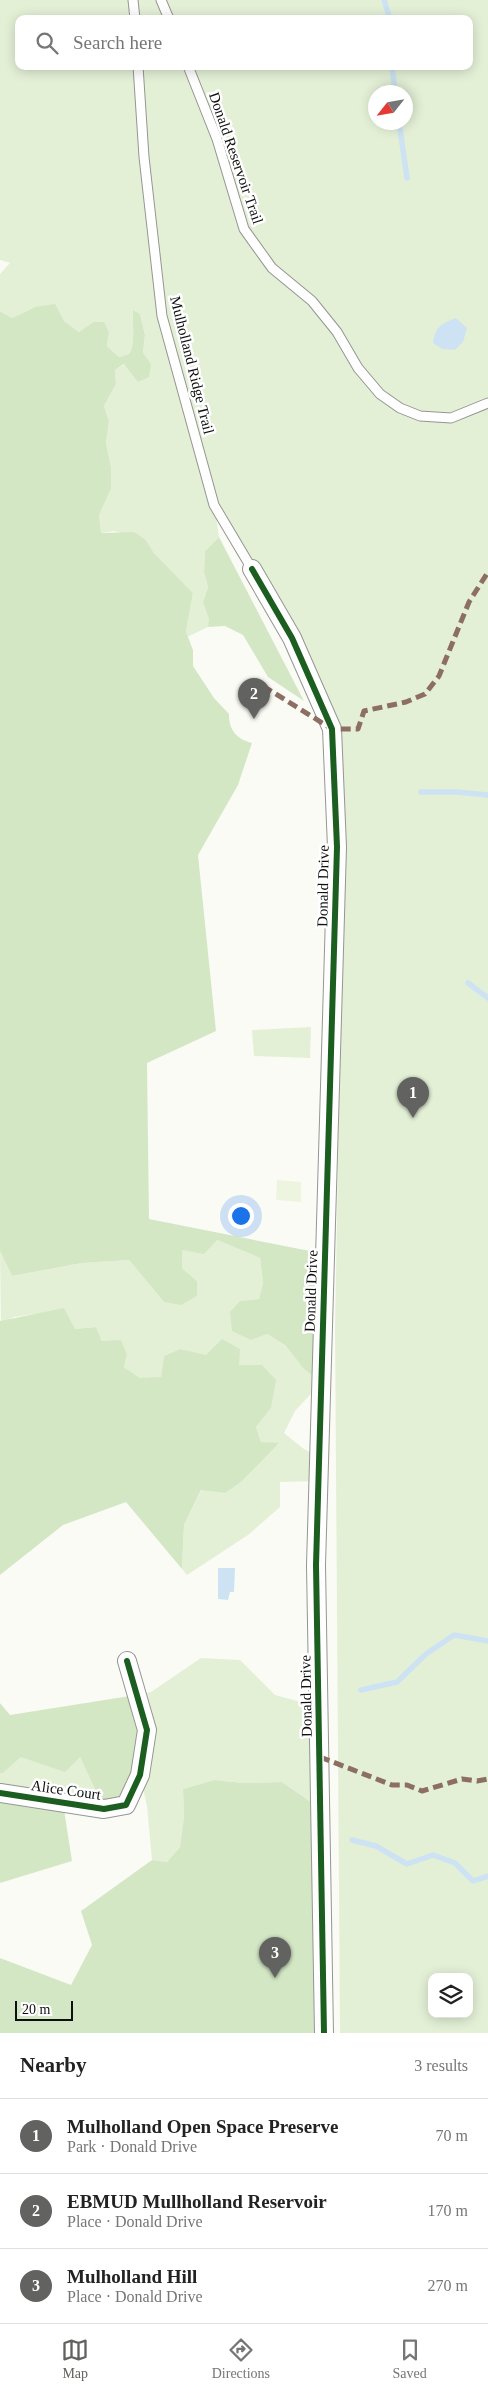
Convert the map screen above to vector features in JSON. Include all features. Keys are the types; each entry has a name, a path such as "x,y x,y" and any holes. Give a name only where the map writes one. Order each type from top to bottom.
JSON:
{"street":[{"name":"Donald Drive","path":"252,569 292,638 332,729 337,846 316,1565 324,2033"},
{"name":"Alice Court","path":"0,1793 104,1809 126,1805 140,1774 147,1730 126,1661"}],"lane":[{"path":"133,0 135,15"},
{"path":"162,0 168,15"},
{"name":"Mulholland Ridge Trail","path":"138,70 144,157 162,316 214,505 252,569"},
{"name":"Donald Reservoir Trail","path":"190,70 217,139 244,229 272,268 312,301 337,332 358,368 380,394 400,408 420,416 451,418 488,403"}],"green space":[{"path":"0,0 488,0 488,2033 340,2033 335,1328 341,1002 332,729 215,507 219,537 205,551 204,572 208,587 203,602 210,619 208,627 187,637 186,632 193,593 154,553 146,540 114,531 101,533 99,515 111,489 111,467 106,443 109,421 104,406 116,384 115,370 143,354 145,335 140,314 133,310 131,349 129,354 119,357 107,346 109,333 93,322 79,332 64,321 35,307 12,318 0,311 0,274 10,263 0,260"},
{"path":"55,304 64,321 79,332 93,322 104,322 109,333 107,346 119,357 129,354 131,349 133,310 140,314 145,335 143,353 151,364 149,377 138,382 124,364 115,370 116,384 104,406 109,421 106,443 111,467 111,489 99,515 101,533 134,532 146,540 154,553 193,593 186,632 193,650 193,666 214,698 229,714 232,730 238,737 252,743 238,785 198,855 216,1031 147,1063 149,1219 325,1254 321,1383 303,1368 286,1346 267,1334 251,1340 232,1331 230,1312 240,1301 259,1299 263,1283 260,1258 217,1240 204,1254 182,1250 182,1268 197,1281 197,1296 181,1305 164,1302 129,1260 82,1263 12,1276 0,1251 0,311 12,318 35,307"},
{"path":"219,537 304,701 268,677 243,635 225,626 208,627 209,619 203,602 208,587 204,572 205,551"},
{"path":"311,1027 310,1058 254,1056 252,1030"},
{"path":"277,1180 301,1182 301,1202 276,1200"},
{"path":"217,1240 260,1258 263,1283 259,1299 240,1301 251,1340 267,1334 287,1347 303,1368 321,1383 295,1411 284,1433 304,1449 319,1457 319,1481 280,1482 280,1507 248,1535 187,1575 182,1569 184,1525 202,1489 279,1444 261,1442 256,1427 271,1408 238,1365 180,1349 164,1356 161,1378 140,1378 124,1367 127,1355 102,1341 96,1327 75,1329 34,1314 14,1317 1,1323 0,1251 12,1276 82,1263 129,1260 164,1302 197,1281 182,1268 182,1250"},
{"path":"64,1308 75,1329 96,1327 102,1341 121,1340 127,1355 124,1367 140,1378 161,1377 164,1356 180,1349 206,1355 222,1339 240,1349 239,1365 262,1365 276,1380 271,1408 256,1427 261,1442 279,1443 242,1481 225,1493 201,1490 184,1525 182,1569 126,1502 63,1525 0,1575 0,1321"},
{"path":"201,1658 240,1660 275,1695 319,1707 321,1809 282,1782 243,1783 214,1780 183,1789 184,1817 180,1847 167,1862 152,1860 147,1806 140,1775 136,1695 151,1692"},
{"path":"136,1695 147,1730 126,1805 104,1809 80,1757 65,1772 21,1757 3,1773 0,1773 0,1703 10,1715"},
{"path":"21,1757 80,1757 104,1809 0,1793 0,1773 3,1773"},
{"path":"214,1780 243,1783 282,1782 321,1809 324,2033 0,2033 0,1958 71,1985 92,1945 81,1911 152,1860 167,1862 180,1847 184,1817 183,1789"},
{"path":"0,1793 63,1803 72,1861 0,1883"}],"water":[{"path":"456,318 467,328 463,342 455,350 442,349 433,343 435,333 440,326"},
{"path":"218,1568 235,1568 234,1592 230,1592 228,1600 218,1599"}],"waterway":[{"path":"384,0 389,15"},
{"path":"392,70 394,85"},
{"path":"400,130 407,178"},
{"path":"421,792 457,792 488,795"},
{"path":"468,983 488,998"},
{"path":"361,1690 397,1682 426,1654 454,1635 488,1641"},
{"path":"352,1840 376,1846 407,1864 433,1855 455,1863 473,1881 488,1876"}],"marked path":[{"path":"263,686 332,729 358,729 364,711 406,702 425,694 439,676 469,602 488,572"},
{"path":"320,1757 392,1785 407,1785 422,1791 462,1779 477,1781 488,1779"}],"cycle path":[{"path":"252,569 292,638 332,729 337,847 316,1565 324,2033"},
{"path":"0,1793 104,1809 126,1805 140,1775 147,1730 127,1661"}],"place":[{"name":"EBMUD Mullholland Reservoir","path":"254,719"},
{"name":"Mulholland Open Space Preserve","path":"413,1118"},
{"name":"Mulholland Hill","path":"275,1978"}]}
